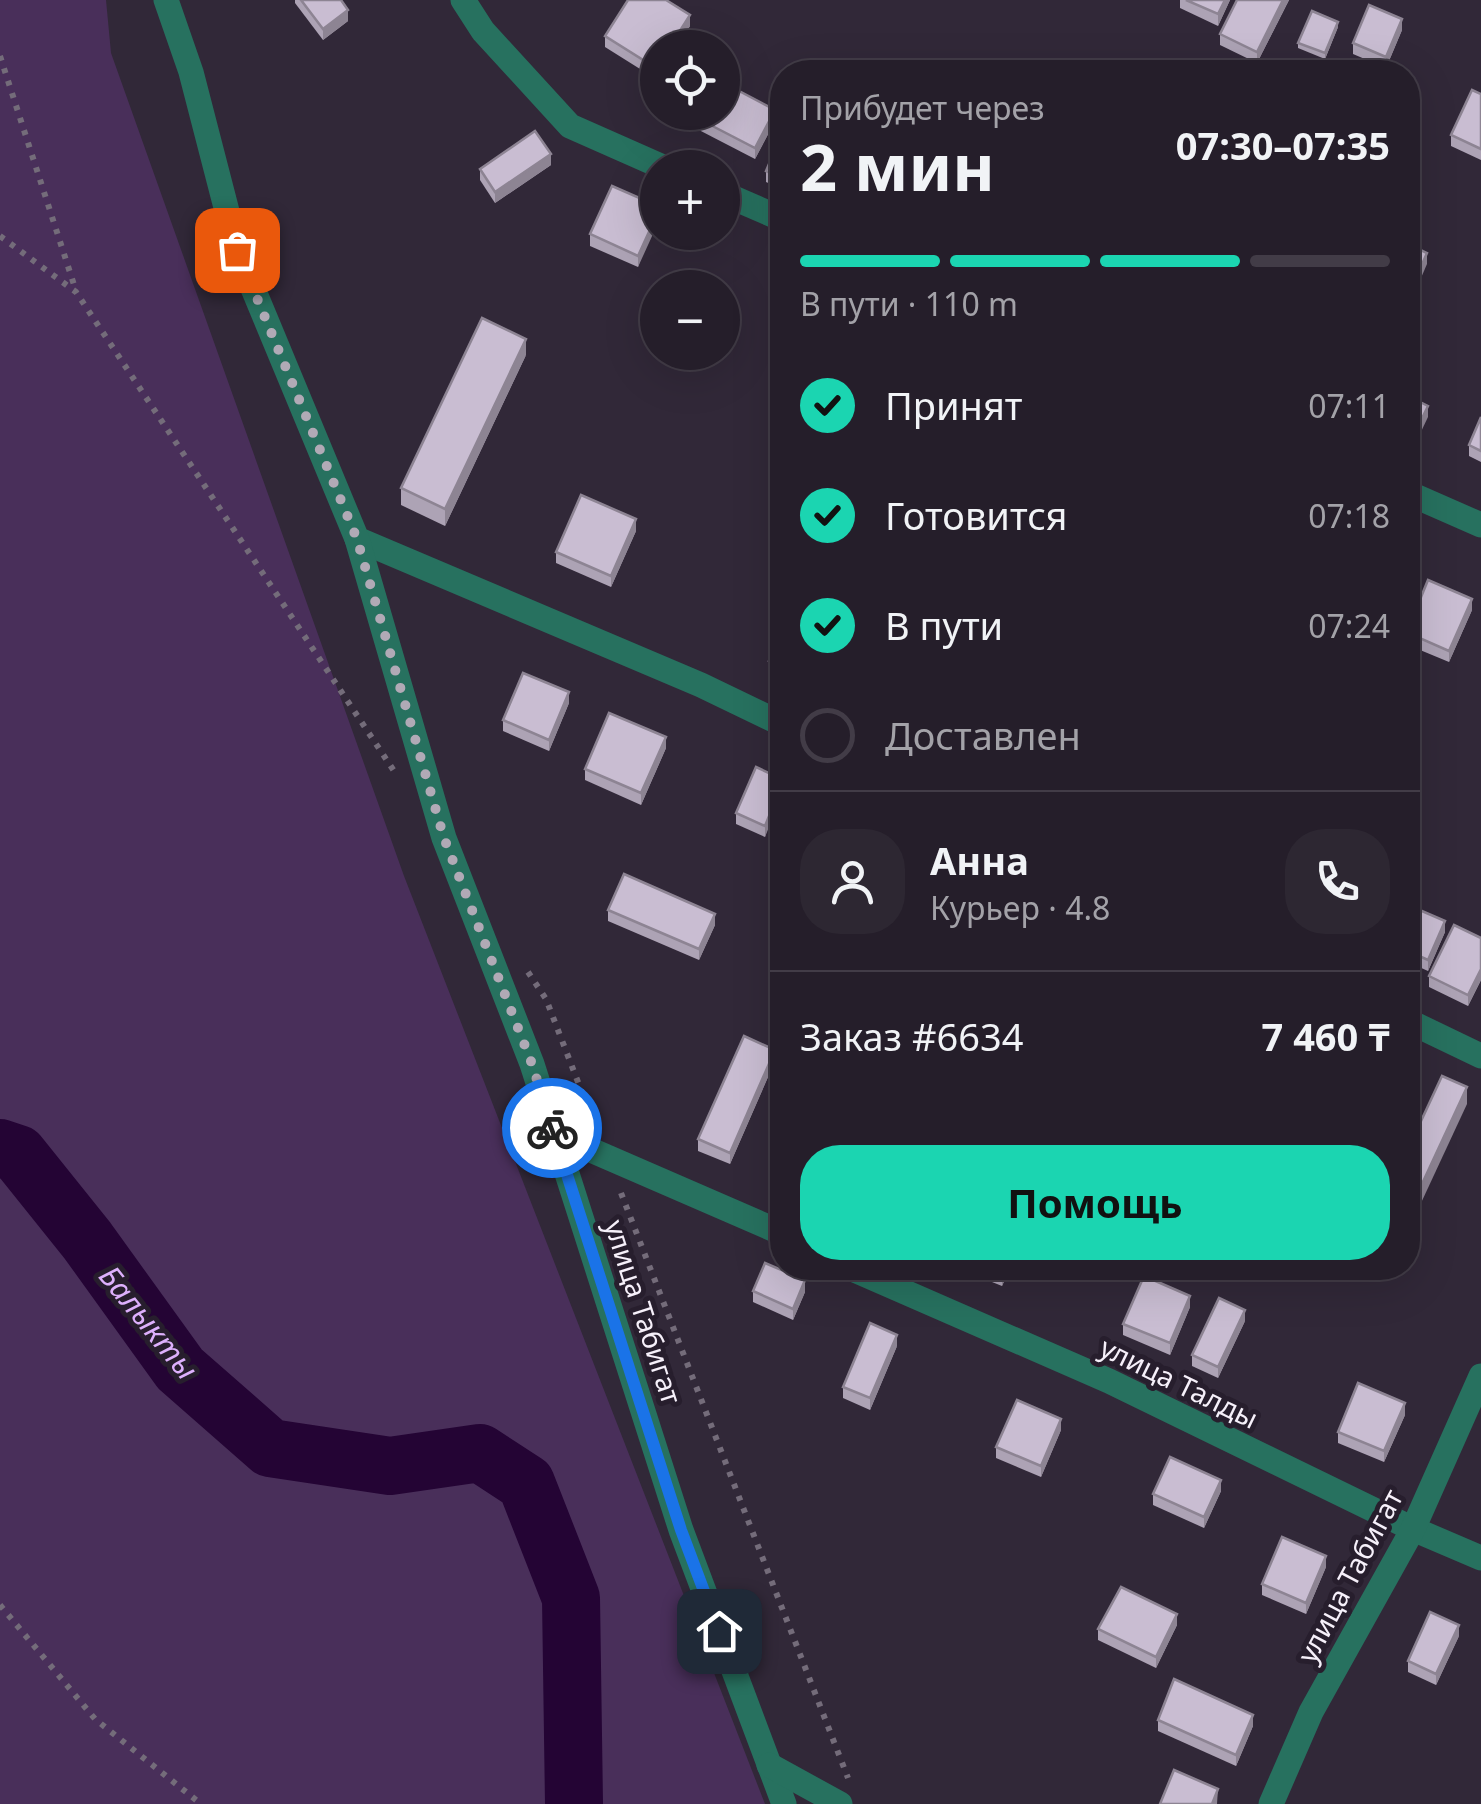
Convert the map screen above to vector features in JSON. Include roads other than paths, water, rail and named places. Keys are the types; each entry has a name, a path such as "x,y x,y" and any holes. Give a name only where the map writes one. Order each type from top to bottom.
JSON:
{"street":[{"name":"улица Табигат","path":"166,0 191,72 237,250 357,539 444,838 532,1064 681,1530 784,1804"},
{"path":"463,0 483,31 570,126 640,157"},
{"path":"740,200 770,214"},
{"path":"1420,498 1481,525"},
{"path":"357,539 701,685 770,718"},
{"path":"1420,1027 1481,1056"},
{"path":"554,1134 770,1228"},
{"name":"улица Талды","path":"877,1280 1109,1382 1412,1530 1481,1558"},
{"name":"улица Табигат","path":"1271,1804 1312,1712 1412,1530 1481,1376"},
{"path":"769,1764 840,1804"}],"waterway":[{"name":"Балыкты","path":"0,1148 18,1154 87,1240 180,1369 270,1448 390,1466 480,1453 526,1483 571,1598 574,1804"}]}
